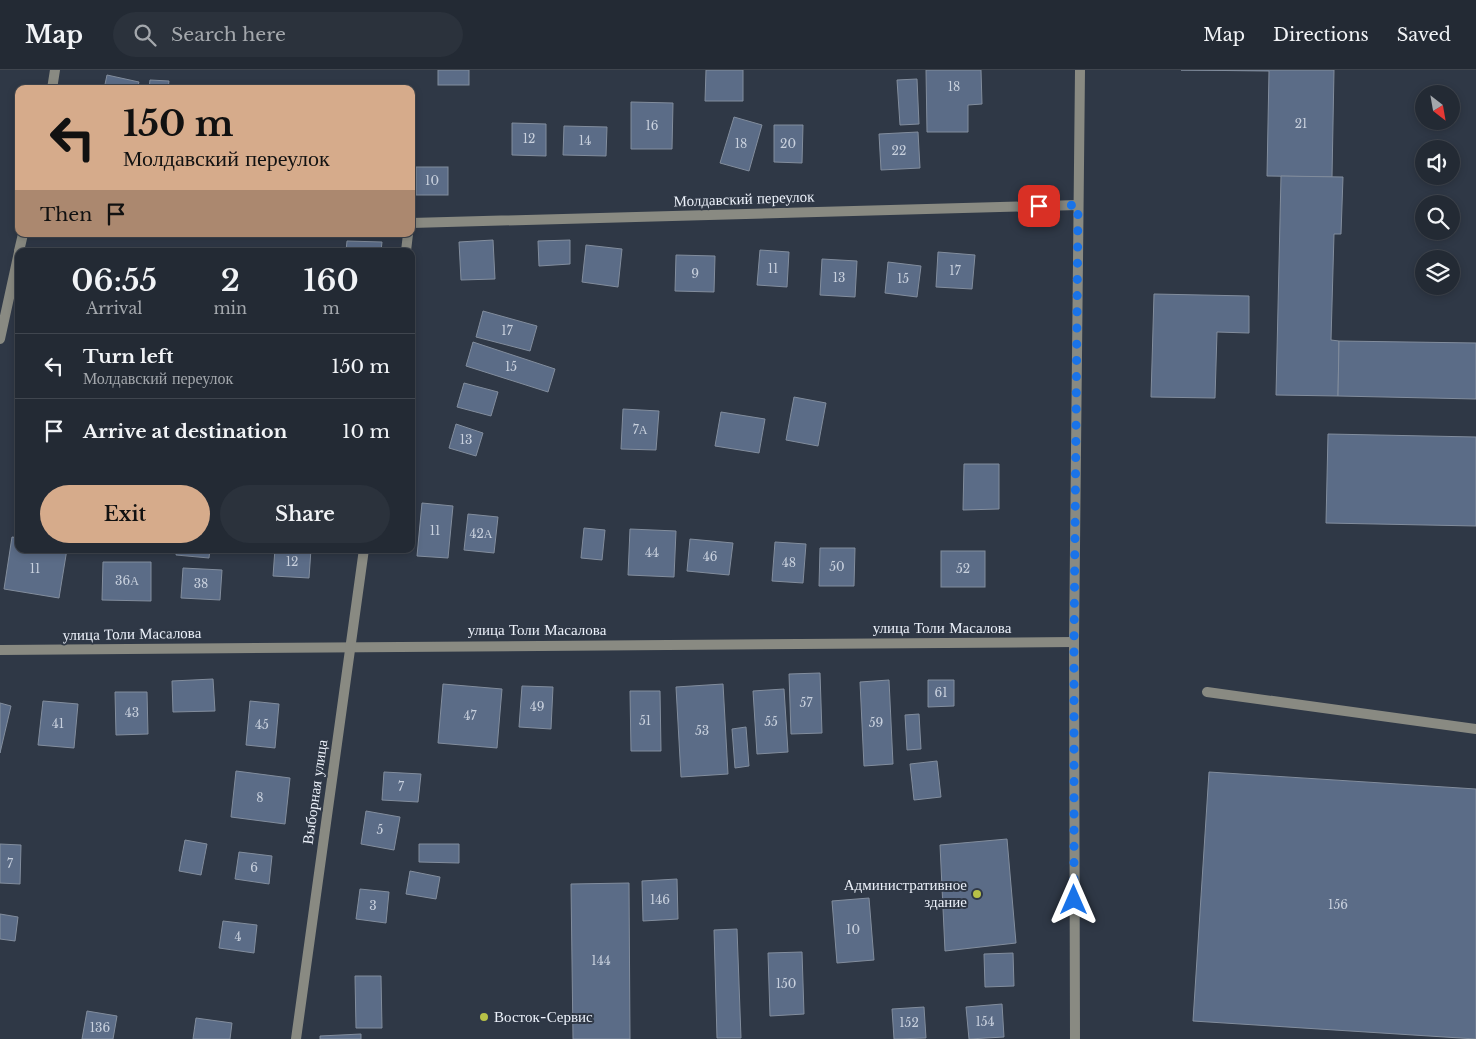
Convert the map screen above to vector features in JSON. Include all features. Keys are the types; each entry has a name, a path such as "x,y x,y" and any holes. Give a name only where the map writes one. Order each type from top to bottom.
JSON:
{"street":[{"path":"53,85 55,70"},
{"path":"1075,1039 1074,642 1080,70"},
{"name":"Молдавский переулок","path":"415,224 1078,205"},
{"path":"0,339 15,270"},
{"name":"Выборная улица","path":"296,1039 363,553"},
{"name":"улица Толи Масалова","path":"0,650 1074,642"},
{"path":"1207,692 1476,729"}],"building":[{"path":"438,70 469,70 469,85 438,85"},
{"path":"706,70 743,70 743,101 705,101"},
{"path":"926,70 981,70 982,104 968,105 968,132 927,132"},
{"path":"1181,70 1334,70 1332,177 1267,176 1269,71"},
{"path":"107,75 139,82 138,85 105,85"},
{"path":"917,79 919,124 900,125 897,80"},
{"path":"150,80 169,81 168,85 149,85"},
{"path":"631,102 673,103 672,149 631,149"},
{"path":"734,117 762,125 749,171 720,163"},
{"path":"512,123 546,124 546,156 512,155"},
{"path":"774,125 803,125 802,163 774,162"},
{"path":"564,126 607,127 606,156 563,155"},
{"path":"918,132 920,168 881,170 879,134"},
{"path":"416,167 448,167 448,195 416,195"},
{"path":"1281,176 1343,177 1341,234 1334,234 1331,340 1339,341 1338,396 1276,395"},
{"path":"493,240 495,279 461,280 459,242"},
{"path":"570,240 570,264 539,266 538,241"},
{"path":"347,241 382,242 381,248 346,248"},
{"path":"586,245 622,249 618,287 582,282"},
{"path":"760,250 789,252 787,287 757,285"},
{"path":"938,252 975,255 972,289 936,287"},
{"path":"676,255 715,256 714,292 675,291"},
{"path":"822,259 857,261 855,297 820,295"},
{"path":"888,262 921,266 917,297 885,293"},
{"path":"1154,294 1249,296 1249,333 1217,332 1215,398 1151,397"},
{"path":"483,311 537,326 530,351 476,337"},
{"path":"1339,341 1476,343 1476,399 1338,396"},
{"path":"473,342 555,369 548,392 466,366"},
{"path":"464,383 498,392 491,416 457,407"},
{"path":"794,397 826,403 818,446 786,440"},
{"path":"623,409 659,411 656,450 621,449"},
{"path":"721,412 765,419 759,453 715,446"},
{"path":"456,424 483,433 476,456 449,448"},
{"path":"1328,434 1476,437 1476,526 1326,523"},
{"path":"964,464 999,464 999,509 963,510"},
{"path":"422,503 453,506 448,558 417,556"},
{"path":"468,514 498,517 494,553 464,550"},
{"path":"584,528 605,530 602,560 581,558"},
{"path":"630,529 676,531 674,577 628,575"},
{"path":"12,537 15,537 15,553 66,553 59,598 4,589"},
{"path":"690,539 733,543 729,575 687,571"},
{"path":"775,542 806,544 803,583 772,581"},
{"path":"820,548 855,548 854,586 819,586"},
{"path":"941,551 985,551 985,587 941,587"},
{"path":"176,553 210,553 209,558 176,555"},
{"path":"275,553 311,553 309,578 273,576"},
{"path":"103,562 151,562 151,601 102,600"},
{"path":"183,568 222,570 220,600 181,598"},
{"path":"820,673 822,733 791,734 789,674"},
{"path":"213,679 215,711 173,712 172,681"},
{"path":"889,680 893,764 864,766 860,682"},
{"path":"928,680 954,680 954,706 928,707"},
{"path":"443,684 502,689 497,748 438,743"},
{"path":"723,684 728,774 681,777 676,687"},
{"path":"522,686 553,687 551,729 519,727"},
{"path":"784,689 788,752 757,754 753,691"},
{"path":"630,691 660,691 661,751 631,751"},
{"path":"115,692 147,692 148,734 116,735"},
{"path":"43,701 78,704 74,748 38,745"},
{"path":"250,701 279,704 275,748 246,745"},
{"path":"0,703 11,706 0,753"},
{"path":"919,714 921,749 907,750 905,715"},
{"path":"746,727 749,766 735,768 732,729"},
{"path":"937,761 941,797 914,800 910,764"},
{"path":"236,771 290,778 285,824 231,817"},
{"path":"384,772 421,774 418,802 382,800"},
{"path":"1209,772 1476,789 1476,1039 1193,1021"},
{"path":"366,811 400,817 394,850 361,844"},
{"name":"Административное здание","path":"1007,839 1016,943 945,951 940,845"},
{"path":"185,840 207,844 201,875 179,871"},
{"path":"0,844 21,845 20,884 0,883"},
{"path":"419,844 459,844 459,863 419,862"},
{"path":"239,852 272,856 269,884 235,879"},
{"path":"410,871 440,877 436,899 406,894"},
{"path":"677,879 678,919 643,921 642,881"},
{"path":"629,883 630,1039 573,1039 571,884"},
{"path":"360,889 389,892 386,923 356,919"},
{"path":"869,898 874,960 837,963 832,901"},
{"path":"0,914 18,917 15,941 0,939"},
{"path":"223,921 257,925 254,953 219,948"},
{"path":"737,929 741,1038 717,1038 714,930"},
{"path":"802,952 804,1014 770,1016 768,953"},
{"path":"1013,953 1014,986 985,987 984,954"},
{"path":"355,976 381,976 382,1028 356,1028"},
{"path":"1002,1004 1004,1037 969,1039 966,1007"},
{"path":"924,1007 926,1038 894,1039 892,1009"},
{"path":"87,1011 117,1016 113,1039 82,1039"},
{"path":"196,1018 232,1023 230,1039 193,1039"},
{"path":"361,1034 361,1039 320,1039 320,1036"}],"place":[{"name":"Административное здание","path":"977,894"},
{"name":"Восток-Сервис","path":"484,1017"}],"route":[{"path":"1039,206 1078,205 1074,900"}]}
